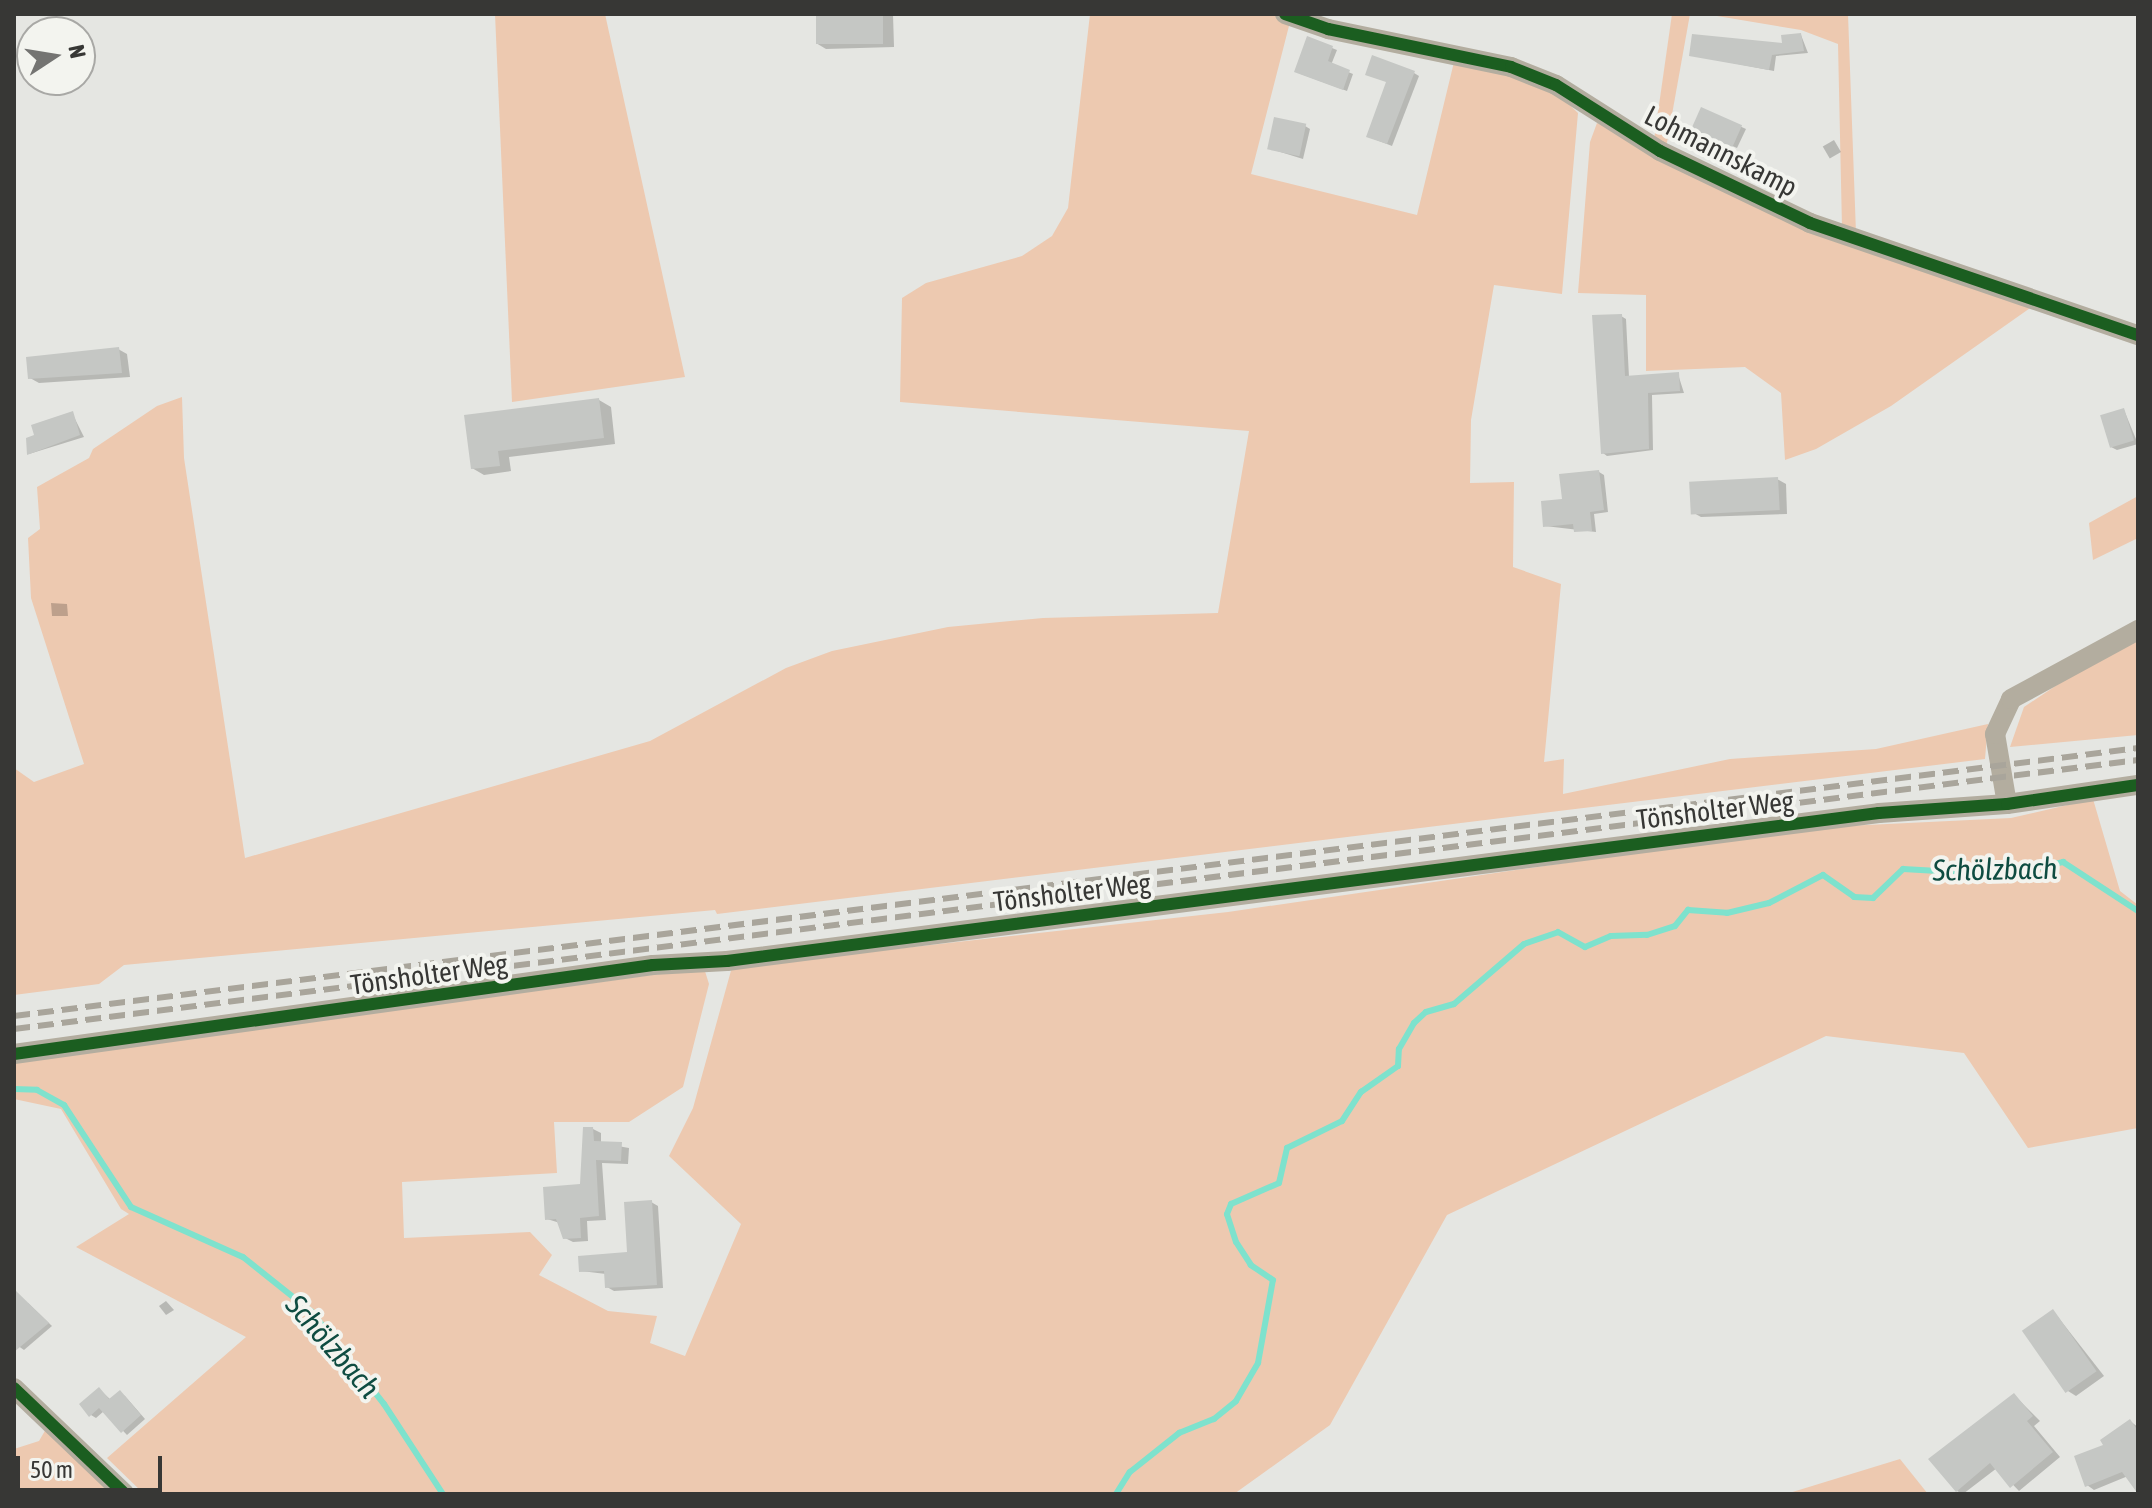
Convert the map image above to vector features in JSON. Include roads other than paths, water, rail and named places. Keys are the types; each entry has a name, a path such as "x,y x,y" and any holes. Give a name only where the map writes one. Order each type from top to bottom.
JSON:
{"street":[{"name":"Lohmannskamp","path":"1285,14 1328,29 1511,67 1556,85 1660,151 1810,223 2138,335"},
{"path":"2007,804 1995,734 2011,699 2051,672 2138,630"},
{"name":"Tönsholter Weg","path":"14,1054 653,965 727,961 1879,813 2007,804 2138,785"},
{"path":"14,1388 125,1494"}],"waterway":[{"name":"Schölzbach","path":"1116,1494 1130,1472 1179,1433 1214,1419 1236,1401 1258,1363 1273,1280 1251,1265 1236,1242 1227,1214 1231,1204 1279,1183 1287,1148 1342,1121 1361,1092 1398,1066 1399,1049 1414,1023 1426,1012 1454,1004 1524,944 1558,932 1585,947 1611,936 1647,935 1675,926 1688,910 1727,913 1769,903 1823,875 1854,897 1873,898 1903,869 2008,875 2063,862 2138,911"},
{"name":"Schölzbach","path":"14,1089 37,1090 64,1105 131,1207 243,1257 312,1312 384,1404 443,1494"}],"railway":[{"path":"14,1016 2138,748"},
{"path":"14,1029 2138,760"}]}
